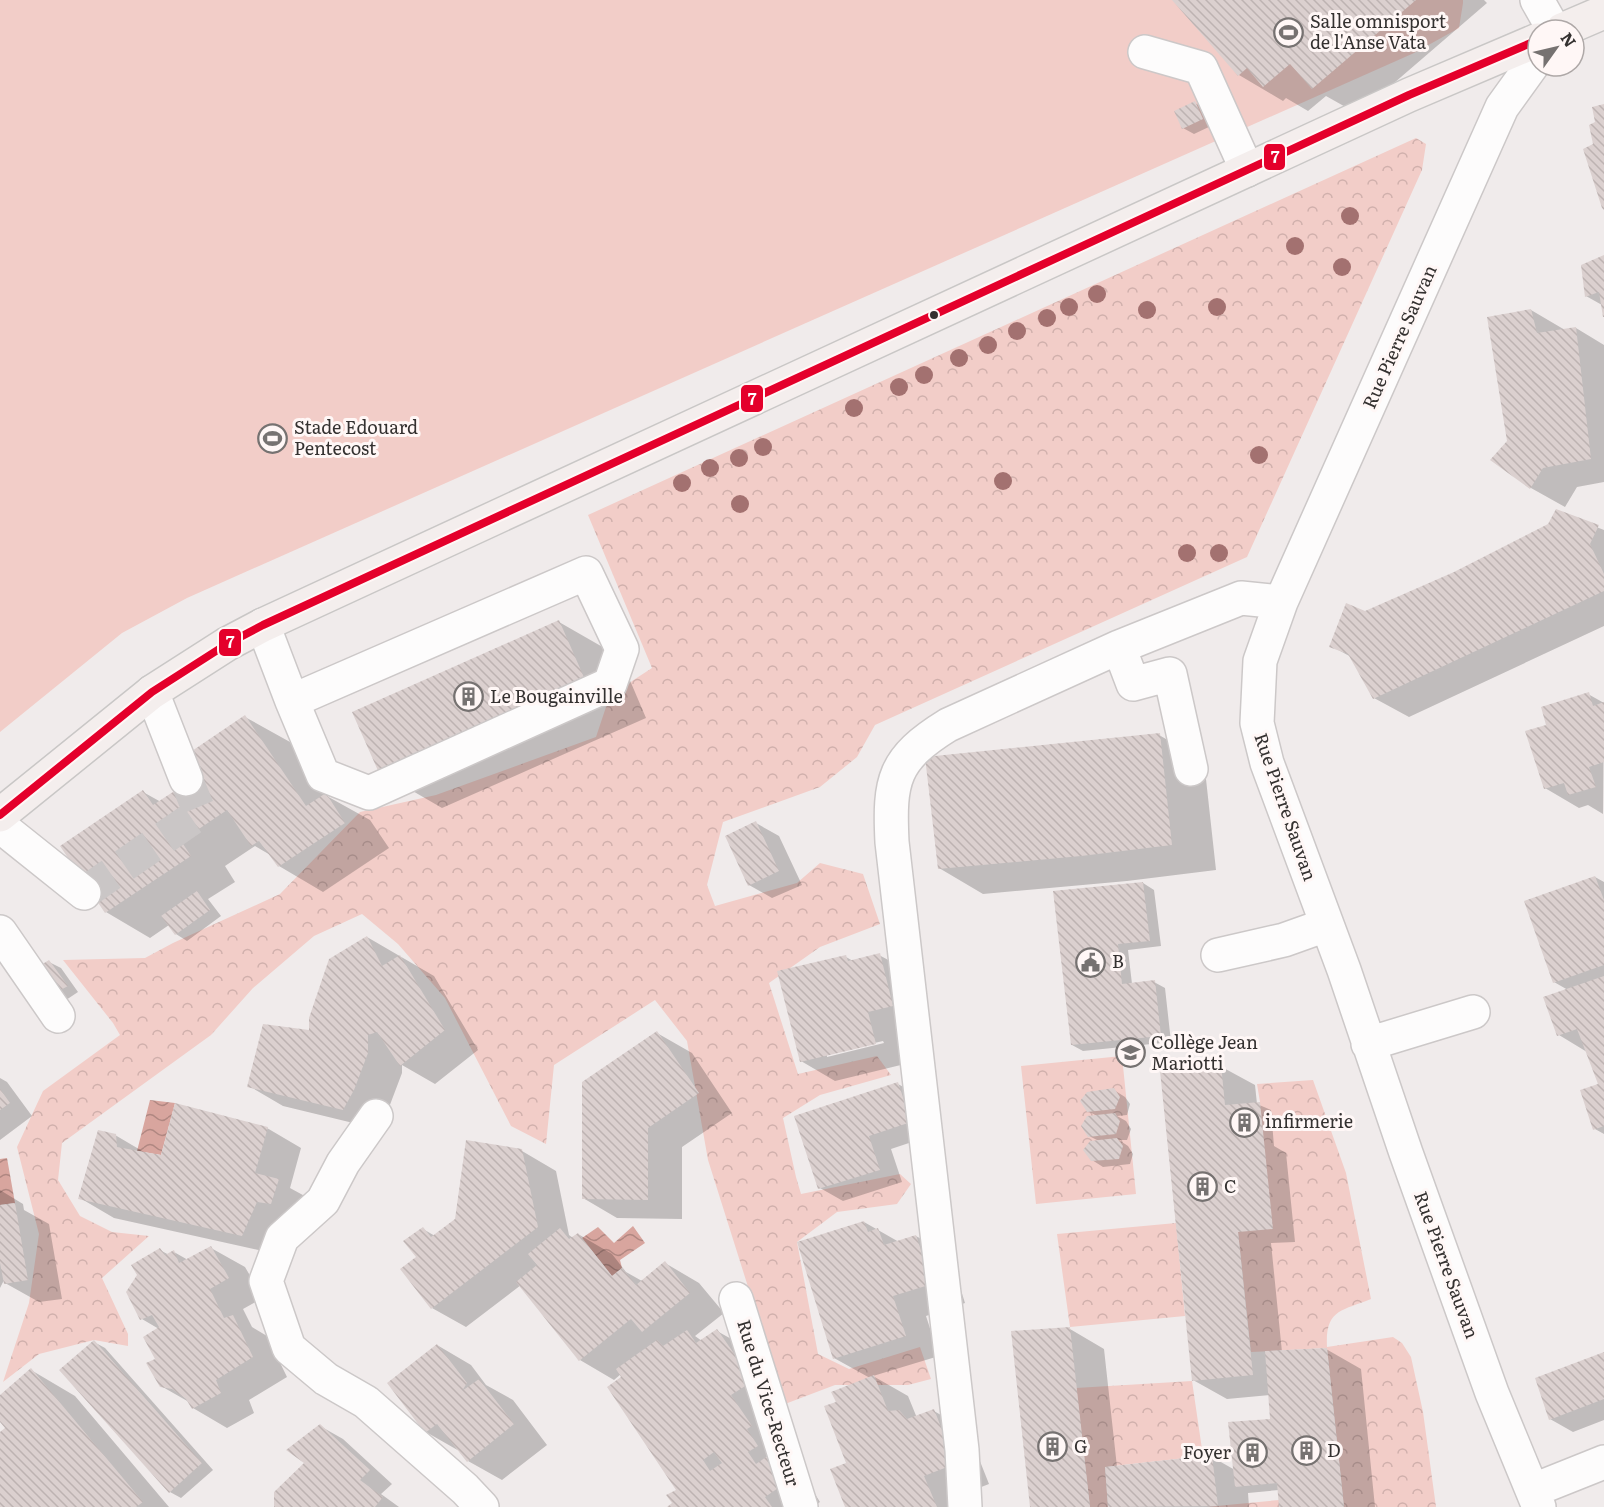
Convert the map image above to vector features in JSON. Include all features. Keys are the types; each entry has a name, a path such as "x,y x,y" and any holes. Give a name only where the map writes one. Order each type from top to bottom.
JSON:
{"main road":[{"path":"1586,20 1604,12"},
{"path":"0,815 152,692 219,649 263,625 1409,95 1526,45"}],"street":[{"path":"1537,0 1547,18"},
{"path":"1145,52 1201,68 1247,170"},
{"name":"Rue Pierre Sauvan","path":"1526,74 1502,107 1281,603 1260,661 1257,723 1267,763 1344,970 1492,1393 1536,1499"},
{"path":"263,625 292,701 323,775 369,793 610,684 622,649 586,573 292,701"},
{"path":"965,1507 962,1450 892,842 890,807 892,786 899,770 924,739 995,703 1119,647 1241,598 1281,603"},
{"path":"1119,647 1133,684 1170,674 1191,769"},
{"path":"152,692 186,779"},
{"path":"0,826 84,893"},
{"path":"1218,955 1284,940 1326,925"},
{"path":"0,932 58,1016"},
{"path":"1368,1044 1473,1012"},
{"path":"376,1116 343,1163 323,1201 282,1238 266,1281 289,1348 326,1379 366,1402 465,1489 482,1507"},
{"name":"Rue du Vice-Recteur","path":"736,1299 801,1507"},
{"path":"1536,1499 1604,1462"}],"green space":[{"name":"Stade Edouard Pentecost","path":"0,0 1463,0 1463,3 1459,28 1414,53 187,598 122,633 0,732"},
{"path":"1416,138 1426,144 1422,170 1247,557 875,725 857,757 820,787 723,822 707,885 715,906 797,883 820,863 863,874 880,924 820,947 769,983 798,1074 877,1056 891,1075 820,1095 783,1118 801,1194 900,1174 911,1184 897,1204 837,1212 797,1242 818,1354 849,1369 920,1347 931,1379 908,1385 835,1385 785,1404 708,1160 687,1041 655,1000 554,1065 546,1144 511,1126 445,998 398,944 362,914 314,936 253,988 211,1035 62,1143 58,1180 80,1216 112,1232 149,1236 102,1278 128,1334 128,1346 94,1340 39,1354 3,1382 29,1303 39,1234 17,1147 43,1091 120,1035 63,960 145,958 280,894 360,812 436,795 596,737 606,707 632,681 652,668 588,515"},
{"path":"1122,1056 1136,1194 1036,1204 1021,1066"},
{"path":"1313,1080 1346,1173 1371,1299 1344,1309 1332,1318 1327,1335 1327,1347 1393,1337 1402,1343 1411,1357 1423,1412 1436,1507 1344,1507 1327,1348 1251,1352 1238,1232 1260,1102 1257,1084"},
{"path":"1176,1223 1185,1316 1070,1327 1057,1234"},
{"path":"1192,1381 1203,1456 1105,1467 1108,1507 1090,1507 1076,1388"},
{"path":"1279,1500 1279,1507 1206,1507"}],"water":[{"path":"150,1100 175,1103 161,1155 137,1151"},
{"path":"7,1158 15,1203 0,1205 0,1159"},
{"path":"633,1226 645,1243 620,1260 622,1268 612,1276 582,1238 598,1227 614,1243"}],"building":[{"name":"Salle omnisport de l'Anse Vata","path":"1172,0 1416,0 1312,89 1290,64 1263,87 1247,68 1238,76"},
{"path":"1195,101 1203,119 1182,129 1174,111"},
{"path":"1604,104 1604,210 1583,149 1593,144 1589,125 1595,122 1592,107"},
{"path":"1604,255 1603,317 1599,292 1585,297 1581,265"},
{"path":"1531,309 1537,333 1576,327 1591,459 1543,468 1530,489 1490,460 1507,441 1487,317"},
{"path":"1556,509 1599,525 1590,544 1604,574 1604,591 1373,699 1348,654 1329,647 1346,603 1365,611 1454,572 1548,524"},
{"name":"Le Bougainville","path":"559,620 586,682 379,773 352,712"},
{"path":"1589,692 1593,706 1604,702 1604,762 1589,767 1596,787 1568,795 1564,783 1544,789 1525,731 1546,725 1541,707"},
{"path":"245,715 306,806 326,793 345,823 278,867 259,841 251,846 227,810 181,841 191,856 105,913 60,846 143,790 153,805 202,773 189,753"},
{"path":"1160,733 1172,845 938,869 925,757"},
{"path":"756,821 779,871 748,886 725,836"},
{"path":"1595,876 1604,900 1604,965 1553,983 1524,901"},
{"name":"B","path":"1143,882 1150,941 1118,944 1122,984 1155,980 1161,1036 1071,1045 1053,891"},
{"path":"197,891 210,910 175,935 161,916"},
{"path":"367,936 382,966 400,955 445,1030 400,1066 377,1032 368,1035 368,1053 354,1090 343,1110 247,1087 263,1024 309,1030 309,1018 329,959"},
{"path":"880,953 893,1006 868,1012 876,1044 800,1062 777,971 846,955 848,961"},
{"path":"49,960 68,986 53,994 33,970"},
{"path":"1604,976 1604,1126 1593,1130 1580,1090 1598,1084 1577,1029 1557,1036 1543,997"},
{"path":"657,1031 699,1093 648,1128 648,1200 582,1199 582,1082"},
{"name":"C","path":"1221,1064 1225,1105 1260,1102 1273,1229 1238,1232 1253,1375 1192,1381 1160,1071"},
{"path":"898,1082 911,1122 869,1136 880,1170 818,1189 794,1116"},
{"path":"1114,1088 1120,1097 1115,1109 1087,1112 1080,1101 1087,1092"},
{"path":"0,1089 10,1103 0,1110"},
{"path":"175,1103 268,1127 255,1173 279,1179 271,1204 257,1202 242,1236 78,1199 98,1130 116,1134 117,1147 161,1155"},
{"path":"1115,1113 1120,1121 1116,1134 1088,1137 1081,1126 1087,1116"},
{"path":"1117,1138 1123,1146 1119,1159 1091,1161 1083,1150 1090,1141"},
{"path":"466,1140 522,1149 538,1227 431,1309 400,1269 416,1257 403,1241 423,1227 431,1237 455,1219"},
{"path":"15,1203 28,1280 4,1284 0,1263 0,1205"},
{"path":"864,1221 868,1232 878,1228 884,1245 916,1235 932,1284 893,1296 906,1336 833,1359 797,1242"},
{"path":"560,1228 569,1239 578,1233 612,1276 622,1268 636,1285 665,1261 690,1293 642,1332 631,1319 579,1361 516,1282 537,1265 528,1254"},
{"path":"211,1246 229,1278 210,1289 224,1318 233,1315 253,1357 216,1380 221,1393 192,1409 186,1399 172,1389 160,1387 146,1363 155,1359 143,1337 159,1327 152,1315 140,1320 126,1292 137,1275 131,1265 160,1248 165,1255 174,1250 179,1263"},
{"name":"G","path":"1070,1327 1090,1507 1030,1507 1011,1331"},
{"path":"717,1329 753,1381 731,1395 752,1426 747,1429 758,1446 748,1452 756,1464 769,1455 787,1482 765,1497 772,1507 667,1507 672,1503 666,1495 676,1490 607,1387 621,1377 616,1369 657,1340 663,1346 687,1330 696,1343","holes":["714,1452 722,1463 710,1471 703,1460"]},
{"path":"94,1340 202,1463 169,1493 59,1370"},
{"path":"437,1344 467,1383 462,1391 479,1379 514,1424 467,1462 437,1424 425,1433 387,1383"},
{"name":"D","path":"1327,1348 1344,1507 1279,1507 1277,1483 1235,1487 1228,1422 1270,1419 1265,1351"},
{"path":"1604,1352 1604,1399 1549,1420 1535,1378"},
{"path":"31,1368 143,1502 136,1507 0,1507 0,1432 5,1428 0,1422 0,1395"},
{"path":"874,1375 888,1411 899,1410 907,1419 934,1409 955,1464 924,1476 937,1507 845,1507 830,1469 846,1463 824,1406 836,1402 831,1392"},
{"path":"320,1424 370,1470 360,1480 383,1497 375,1507 274,1507 274,1492 304,1463 286,1450"},
{"path":"1212,1455 1218,1506 1108,1507 1105,1467"}],"tunnel":[{"path":"84,893 200,813 186,779"}],"transit line":[{"name":"7","path":"0,815 152,692 227,644 263,625 1409,95 1526,45"}],"place":[{"name":"Salle omnisport de l'Anse Vata","path":"1289,32"},
{"name":"Stade Edouard Pentecost","path":"273,438"},
{"name":"Le Bougainville","path":"469,697"},
{"name":"B","path":"1091,962"},
{"name":"Collège Jean Mariotti","path":"1130,1053"},
{"name":"infirmerie","path":"1244,1122"},
{"name":"C","path":"1203,1187"},
{"name":"G","path":"1053,1447"},
{"name":"D","path":"1306,1451"},
{"name":"Foyer","path":"1252,1453"}]}
